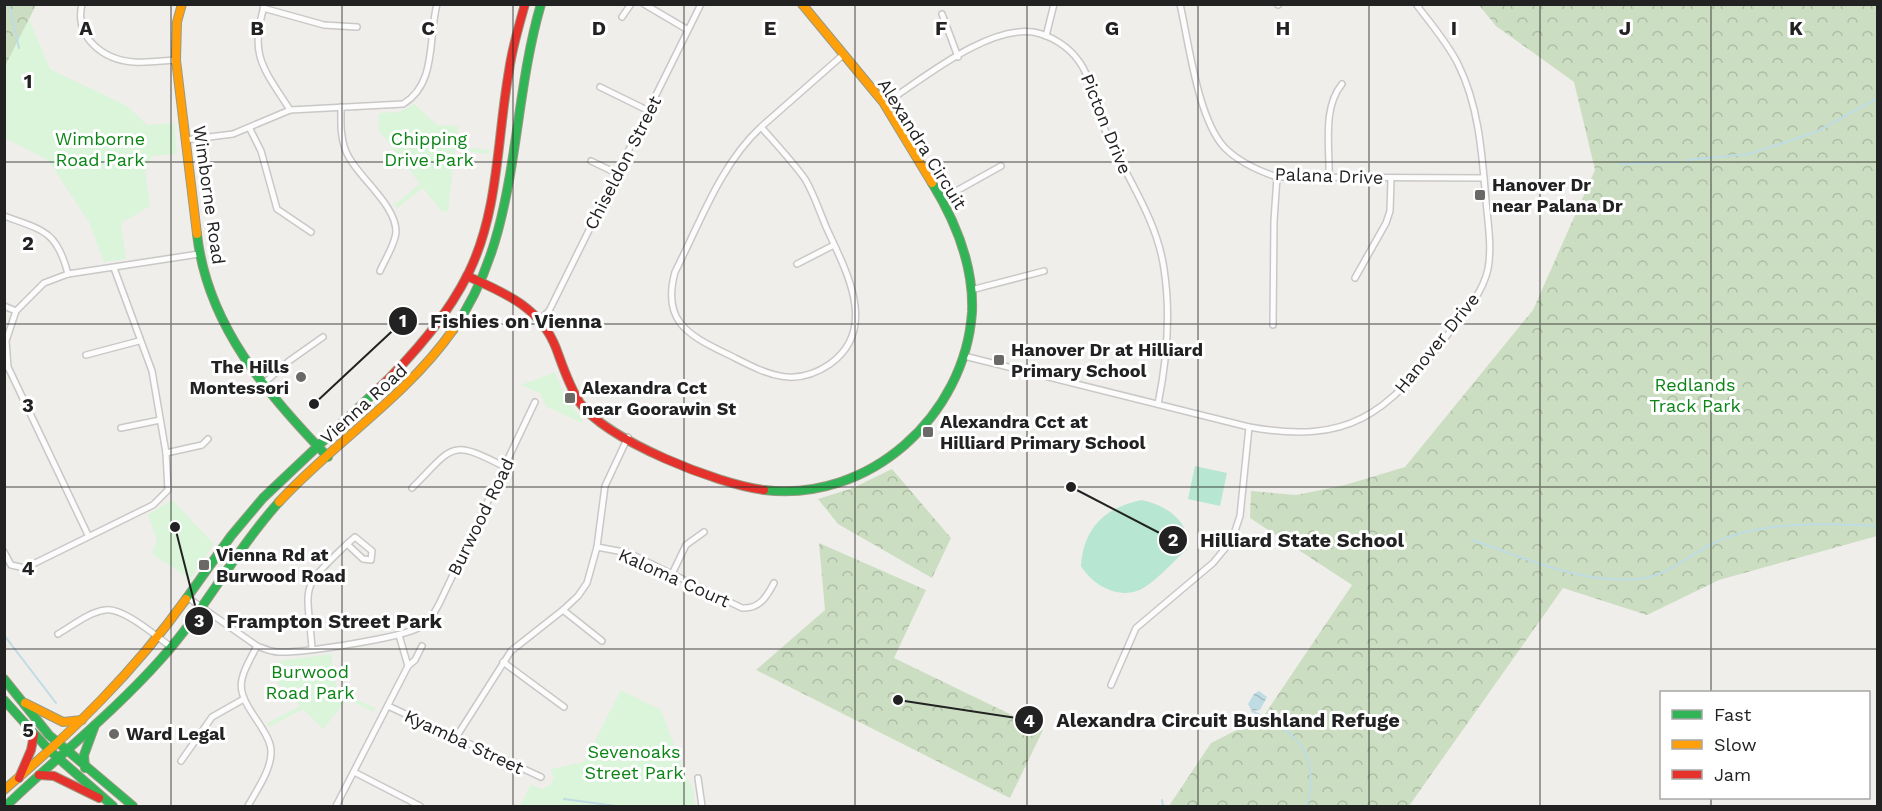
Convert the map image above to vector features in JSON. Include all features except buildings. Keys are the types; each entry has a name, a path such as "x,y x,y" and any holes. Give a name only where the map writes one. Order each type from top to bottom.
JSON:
{"main road":[{"name":"Wimborne Road","path":"182,4 177,22 176,60 199,254 207,285 228,336 262,386 328,457"},
{"name":"Vienna Road","path":"4,790 82,720 126,675 158,637 241,523 263,498 403,367 424,343 467,276 483,231 493,190 510,62 525,4"},
{"name":"Vienna Road","path":"6,807 95,725 171,647 267,517 328,457 412,382 430,362 480,282 503,221 527,52 541,4"},
{"name":"Alexandra Circuit","path":"467,276 522,304 540,319 551,336 576,397 594,418 708,476 750,489 796,491 835,484 883,463 917,436 953,386 964,356 970,324 972,290 961,242 942,199 884,104 802,5"},
{"path":"4,679 57,742 133,807"},
{"path":"4,700 49,750 113,807"},
{"path":"21,700 56,720 70,722 82,720"},
{"path":"85,768 84,755 95,725"},
{"path":"19,778 31,750 34,735"},
{"path":"39,775 54,776 104,800"}],"street":[{"path":"82,4 81,29 90,43 134,62 176,60"},
{"path":"186,140 250,129 290,110 403,104 413,98 425,81 437,4"},
{"path":"622,17 631,4"},
{"path":"644,4 688,30"},
{"name":"Chiseldon Street","path":"540,319 549,311 701,4"},
{"path":"1046,36 1054,4"},
{"name":"Palana Drive","path":"1180,4 1204,112 1212,130 1225,148 1247,165 1277,177 1484,178"},
{"name":"Hanover Drive","path":"964,356 1249,427 1288,434 1335,429 1372,413 1402,389 1438,347 1482,286 1490,253 1476,113 1469,89 1457,62 1416,4"},
{"path":"290,110 258,57 257,44 264,6 324,25 357,27"},
{"path":"942,14 958,57"},
{"name":"Picton Drive","path":"884,104 958,57 1005,33 1034,33 1046,36 1071,51 1080,62 1101,121 1160,246 1164,271 1168,343 1158,404"},
{"path":"761,127 806,180 853,289 857,314 855,329 848,345 838,358 817,373 795,378 766,373 699,341 678,322 670,296 675,272 724,174 761,127 844,54"},
{"path":"1329,177 1330,106 1334,94 1342,84"},
{"path":"600,87 649,111"},
{"path":"341,107 342,135 346,150 390,212 395,224 394,241 380,271"},
{"path":"250,129 261,151 277,209 311,232"},
{"path":"591,161 618,174"},
{"path":"942,199 1001,166"},
{"path":"1274,325 1274,221 1277,177"},
{"path":"1355,278 1386,223 1390,211 1391,178"},
{"path":"4,216 37,226 48,233 54,240 68,274"},
{"path":"797,264 834,244"},
{"path":"88,535 8,367 6,341 16,311 44,283 68,274 199,254"},
{"path":"4,552 11,565 25,568 153,505 164,496 169,482 152,371 114,268"},
{"path":"972,290 1044,271"},
{"path":"4,306 16,311"},
{"path":"262,386 289,361 323,338"},
{"path":"86,355 140,341"},
{"name":"Burwood Road","path":"187,597 257,646 279,652 399,635 422,626 432,617 535,402"},
{"path":"121,428 160,420"},
{"path":"1111,685 1136,628 1213,563 1232,540 1240,516 1249,427"},
{"path":"455,739 503,662 521,642 578,596 587,583 597,547 605,486 628,437"},
{"path":"165,453 202,445 208,439"},
{"path":"412,488 446,454 456,449 474,451 505,467"},
{"path":"672,574 686,545 704,532"},
{"path":"312,648 307,592 317,573 354,537 372,551 373,559 366,561 347,544"},
{"name":"Kaloma Court","path":"597,547 628,553 733,604 749,608 763,601 774,583"},
{"path":"58,634 95,613 113,610 171,647"},
{"path":"563,610 602,641"},
{"path":"399,635 408,666"},
{"path":"248,807 269,764 271,750 267,736 242,700 240,682 257,646"},
{"path":"336,807 408,666 415,660 422,646"},
{"path":"503,662 564,707"},
{"path":"181,761 212,717 242,700"},
{"name":"Kyamba Street","path":"388,706 541,777"},
{"path":"354,772 420,807"},
{"path":"698,778 702,807"}],"green space":[{"path":"5,5 36,5 5,68"},
{"name":"Redlands Track Park","path":"1479,5 1877,5 1877,536 1719,580 1647,615 1563,588 1409,806 1169,806 1211,743 1263,717 1352,585 1250,518 1251,491 1296,495 1345,485 1405,467 1533,310 1595,170 1574,82 1496,26"},
{"name":"Wimborne Road Park","path":"29,19 50,69 127,106 147,125 174,123 177,154 152,156 145,171 150,206 121,223 126,259 104,262 89,222 48,160 5,138 4,68"},
{"name":"Chipping Drive Park","path":"414,104 437,125 458,126 456,146 489,150 488,154 455,150 448,211 442,212 423,188 397,208 394,205 420,184 379,130 379,113 399,112"},
{"path":"555,372 567,401 583,420 581,423 546,406 540,393 521,385"},
{"path":"1195,466 1227,473 1220,506 1188,499"},
{"path":"892,469 951,538 932,578 838,524 818,499 853,488"},
{"path":"172,500 214,544 190,579 152,554 157,540 148,515"},
{"path":"1141,500 1159,506 1175,516 1185,531 1187,549 1145,587 1127,593 1109,590 1093,580 1081,566 1087,540 1092,530 1107,514"},
{"path":"819,543 926,590 894,658 1043,730 1010,798 756,670 825,610"},
{"name":"Burwood Road Park","path":"331,654 337,691 376,708 374,712 347,699 323,729 303,709 269,727 267,723 300,706 277,683 280,661"},
{"name":"Sevenoaks Street Park","path":"621,690 661,710 686,777 693,788 695,806 520,806 531,784 541,789 550,786 554,779 551,769 584,762"}],"water":[{"path":"1259,691 1267,697 1260,710 1252,711 1248,704 1254,694"}],"waterway":[{"path":"9,4 19,48"},
{"path":"1687,160 1749,154 1816,132 1878,98"},
{"path":"1619,164 1679,162"},
{"path":"1472,540 1574,574 1595,578 1638,579 1660,574 1716,542 1753,530 1817,524 1878,526"},
{"path":"4,635 56,703"},
{"path":"1252,711 1282,728 1302,747 1308,758 1310,772 1307,806"},
{"path":"564,799 616,806"},
{"path":"1162,800 1163,806"}],"traffic: fast":[{"path":"453,330 475,293 491,254 502,213 523,87 541,4"},
{"path":"764,490 803,490 840,482 874,467 905,445 931,417 951,386 965,350 972,312 972,295 962,244 949,213 932,183"},
{"path":"197,234 203,267 213,298 243,356 283,408 328,457"},
{"path":"186,599 231,536 263,498 373,394"},
{"path":"6,806 105,716 161,659 192,621 248,540 279,502"},
{"path":"4,679 49,735 133,806"},
{"path":"4,700 49,750 113,806"},
{"path":"85,768 84,755 95,725"}],"traffic: slow":[{"path":"182,4 177,22 176,60 197,234"},
{"path":"802,4 883,102 932,183"},
{"path":"279,502 413,377 453,330"},
{"path":"4,790 101,700 145,651 186,599"},
{"path":"25,703 63,722 82,720"}],"traffic: jam":[{"path":"373,394 414,352 438,322 460,289 479,248 492,199 510,62 525,4"},
{"path":"467,276 508,295 541,322 556,348 569,383 580,403 614,432 638,446 693,470 764,490"},
{"path":"19,778 31,750 34,735"},
{"path":"39,775 54,776 99,798"}],"place":[{"name":"Hanover Dr near Palana Dr","path":"1480,195"},
{"name":"Hanover Dr at Hilliard Primary School","path":"999,360"},
{"name":"The Hills Montessori","path":"301,377"},
{"name":"Alexandra Cct near Goorawin St","path":"570,398"},
{"name":"Fishies on Vienna","path":"314,404"},
{"name":"Alexandra Cct at Hilliard Primary School","path":"928,432"},
{"name":"Hilliard State School","path":"1071,487"},
{"name":"Frampton Street Park","path":"175,527"},
{"name":"Vienna Rd at Burwood Road","path":"204,565"},
{"name":"Alexandra Circuit Bushland Refuge","path":"898,700"},
{"name":"Ward Legal","path":"114,734"}]}
